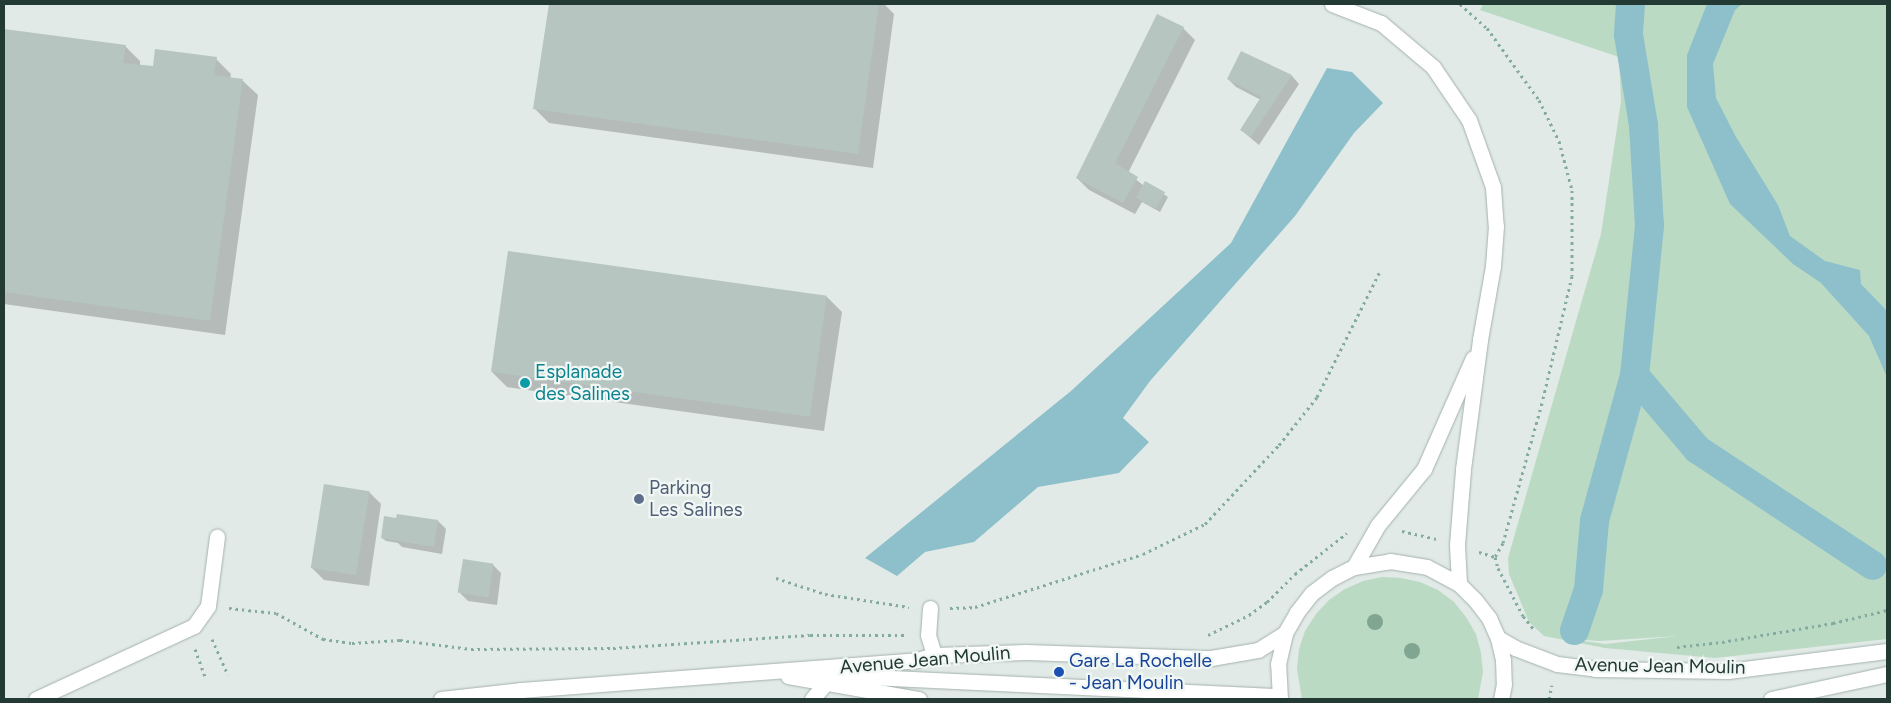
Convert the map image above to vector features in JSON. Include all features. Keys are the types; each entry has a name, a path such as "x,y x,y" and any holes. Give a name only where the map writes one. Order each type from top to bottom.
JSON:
{"main road":[{"path":"1332,4 1381,23 1434,67 1469,120 1493,187 1496,226 1493,266 1480,340 1463,470 1457,545 1459,584"},
{"path":"1354,567 1378,525 1424,469 1480,340"},
{"path":"36,699 194,626 205,610 217,537"},
{"path":"769,672 1280,698 1278,664 1286,633 1297,612 1312,593 1332,578 1354,567 1390,561 1427,567 1459,584 1480,606 1498,638 1503,660 1504,684 1501,699"},
{"path":"930,608 928,635 934,655"},
{"name":"Avenue Jean Moulin","path":"441,699 521,690 917,660 934,655 1026,652 1211,658 1258,650 1286,633"},
{"name":"Avenue Jean Moulin","path":"1498,638 1515,648 1557,664 1596,668 1728,671 1887,651"},
{"name":"Avenue Jean Moulin","path":"769,672 826,684 919,699"},
{"path":"1771,699 1887,674"},
{"path":"812,699 826,684"}],"path":[{"path":"1460,4 1486,28 1539,100 1559,141 1572,190 1572,276 1542,404 1503,543 1495,557 1498,568 1523,616 1538,634"},
{"path":"776,578 825,594 915,608 975,607 1144,554 1205,524 1279,445 1317,397 1379,273"},
{"path":"1200,639 1248,615 1267,602 1294,574 1320,556 1356,524 1378,525 1457,545"},
{"path":"228,675 205,610 276,613 323,639 352,643 400,640 471,649 613,648 810,635 928,635"},
{"path":"1674,647 1722,642 1887,610"},
{"path":"188,628 206,679"}],"green space":[{"path":"1483,4 1887,4 1887,639 1715,658 1605,648 1544,636 1529,622 1509,574 1508,558 1601,234 1621,101 1619,57 1480,10","holes":["1678,636 1605,644 1563,638 1599,641"]},
{"path":"1382,577 1420,582 1438,590 1454,602 1466,617 1476,634 1481,653 1483,672 1478,699 1302,699 1297,669 1299,649 1305,631 1316,614 1329,600 1345,589 1363,581"}],"water":[{"path":"1707,4 1742,4 1735,10 1713,64 1716,98 1736,137 1778,205 1790,236 1825,261 1860,270 1861,284 1887,311 1887,377 1869,336 1821,283 1793,264 1730,204 1687,107 1687,55"},
{"path":"1327,68 1352,72 1383,103 1354,133 1295,216 1150,381 1123,418 1149,442 1119,473 1038,487 974,542 925,552 897,576 865,558 1071,391 1231,243"}],"building":[{"path":"549,4 879,4 858,154 533,109"},
{"path":"1157,14 1184,27 1115,163 1138,177 1123,203 1076,178"},
{"path":"4,29 126,45 123,63 153,66 155,49 217,57 214,75 243,79 210,321 4,292"},
{"path":"1241,51 1292,75 1251,137 1240,130 1261,97 1227,79"},
{"path":"1145,181 1165,192 1156,209 1136,198"},
{"path":"508,251 827,296 810,417 491,372"},
{"path":"324,484 369,491 356,575 311,568"},
{"path":"397,514 438,520 434,547 381,538 384,516 396,518"},
{"path":"463,559 494,564 488,597 458,593"}],"waterway":[{"path":"1630,4 1628,34 1643,125 1649,225 1634,375"},
{"path":"1574,630 1588,589 1594,520 1634,375 1697,449 1872,565"}],"place":[{"name":"Esplanade des Salines","path":"525,383"},
{"name":"Parking Les Salines","path":"639,499"},
{"name":"Gare La Rochelle - Jean Moulin","path":"1059,672"}]}
